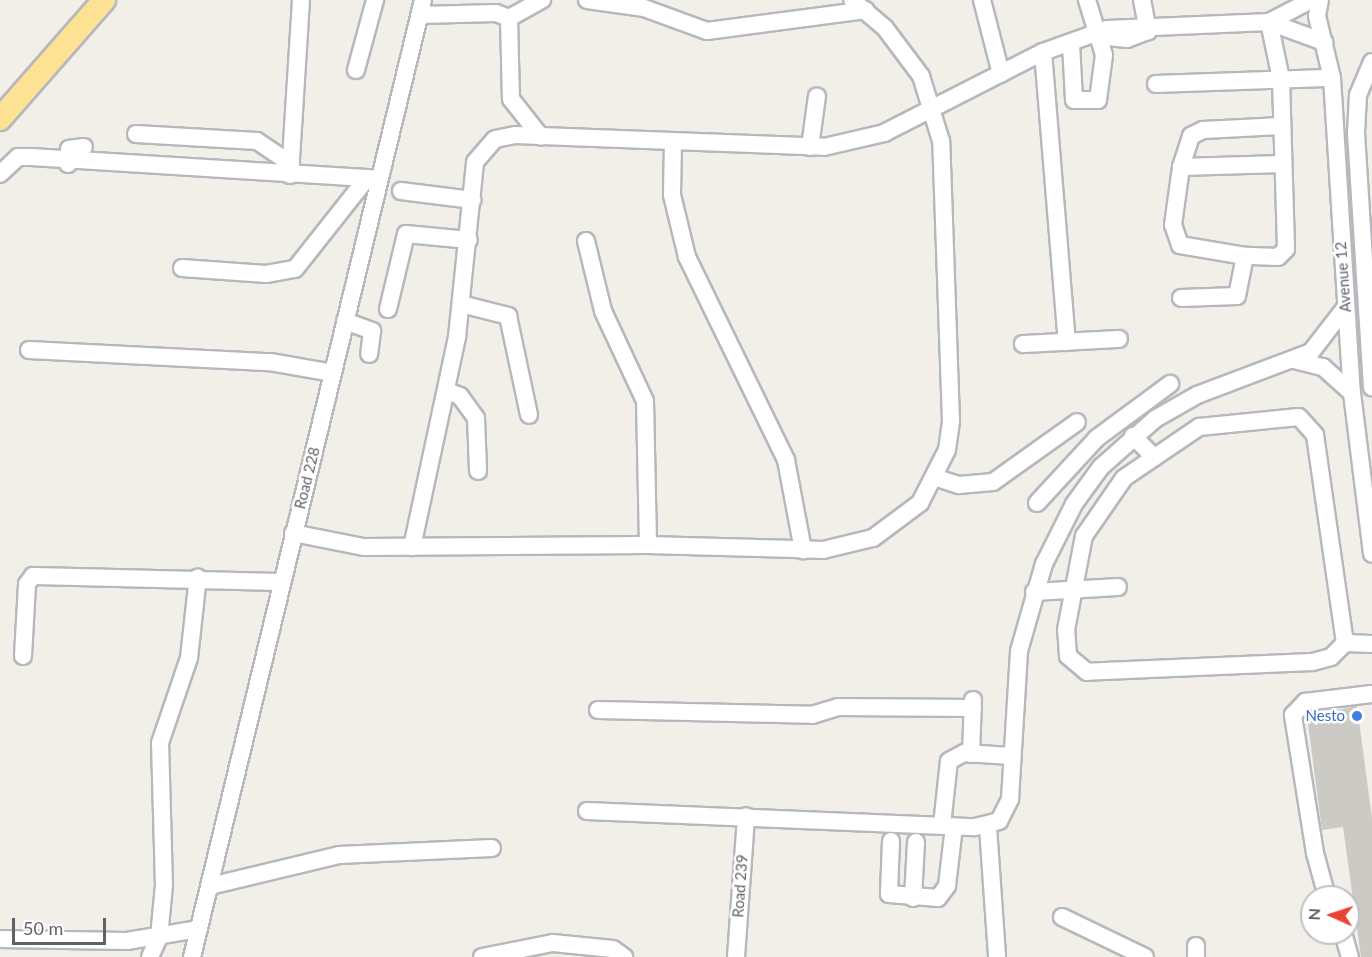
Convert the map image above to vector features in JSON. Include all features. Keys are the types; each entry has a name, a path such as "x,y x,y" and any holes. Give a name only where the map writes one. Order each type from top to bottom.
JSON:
{"highway":[{"path":"0,119 104,0"}],"street":[{"path":"290,169 301,0"},
{"path":"356,70 375,0"},
{"path":"422,8 496,13 509,18 542,0"},
{"path":"293,533 356,546 648,544 803,550 845,547 873,538 913,510 937,478 951,421 940,141 934,107 903,50 859,5 708,31 644,8 587,0"},
{"path":"982,0 1001,74"},
{"path":"1071,44 1074,100 1098,100 1104,55 1088,0"},
{"path":"1142,0 1148,31"},
{"path":"412,547 448,391 469,240 475,162 486,145 505,136 810,147 884,133 1043,52 1099,36 1127,39 1148,31 1269,22 1311,0"},
{"name":"Avenue 12","path":"1320,0 1317,16 1332,78 1352,393 1372,554"},
{"name":"Road 228","path":"192,957 333,373 373,178 422,8"},
{"path":"509,18 511,99 541,137"},
{"path":"1269,22 1324,42"},
{"path":"1269,22 1281,79 1286,249 1278,257 1186,250 1176,239 1180,167 1187,142 1197,132 1281,126"},
{"path":"1043,52 1066,342"},
{"name":"Avenue 12","path":"1372,62 1356,107 1372,387"},
{"path":"1156,84 1332,78"},
{"path":"810,147 817,96"},
{"path":"136,134 257,141 290,169"},
{"path":"673,142 672,195 687,257 786,460 803,550"},
{"path":"68,164 69,148 84,147"},
{"path":"0,174 18,157 68,164 290,169 373,178"},
{"path":"1180,167 1282,164"},
{"path":"1358,172 1372,188"},
{"path":"182,268 266,274 295,269 373,178"},
{"path":"401,191 472,200"},
{"path":"388,309 406,234 469,240"},
{"path":"585,241 603,312 645,401 648,544"},
{"path":"1181,298 1237,296 1245,256"},
{"path":"461,304 507,316 529,415"},
{"path":"587,811 988,826 1007,811 1014,680 1034,592 1063,523 1101,467 1133,436 1197,395 1294,360 1324,340 1345,308"},
{"path":"345,321 372,331 369,354"},
{"path":"1023,344 1119,339"},
{"path":"29,350 270,362 333,373"},
{"path":"1294,360 1323,367 1352,393"},
{"path":"1037,503 1083,451 1170,384"},
{"path":"448,391 460,396 476,418 478,471"},
{"path":"1284,415 1306,421 1315,435 1345,643 1340,652 1322,661 1095,674 1075,665 1066,650 1069,593 1084,536 1100,506 1124,478 1154,457 1206,424 1284,415"},
{"path":"937,478 959,485 993,482 1077,422"},
{"path":"1133,436 1154,457"},
{"path":"1083,451 1101,467"},
{"path":"23,656 27,584 33,576 198,578 281,582"},
{"path":"150,957 159,937 164,885 160,743 189,658 198,578"},
{"path":"1034,592 1069,593 1118,587"},
{"path":"1345,643 1372,644"},
{"path":"1324,885 1315,853 1293,715 1305,702 1370,694"},
{"path":"598,710 815,715 838,707 973,704 971,754"},
{"path":"891,841 889,894 913,898 938,898 946,890 947,765 956,755 1011,756"},
{"name":"Road 239","path":"736,957 746,816"},
{"path":"988,826 998,957"},
{"path":"913,898 916,842"},
{"path":"210,886 339,855 492,848"},
{"path":"1062,917 1145,957"},
{"path":"0,939 159,937 199,929"},
{"path":"482,957 570,943 613,949 624,957"}],"building":[{"path":"1357,706 1372,818 1372,957 1361,957 1360,885 1351,885 1343,827 1322,830 1307,716"}],"place":[{"name":"Nesto","path":"1357,716"}]}
